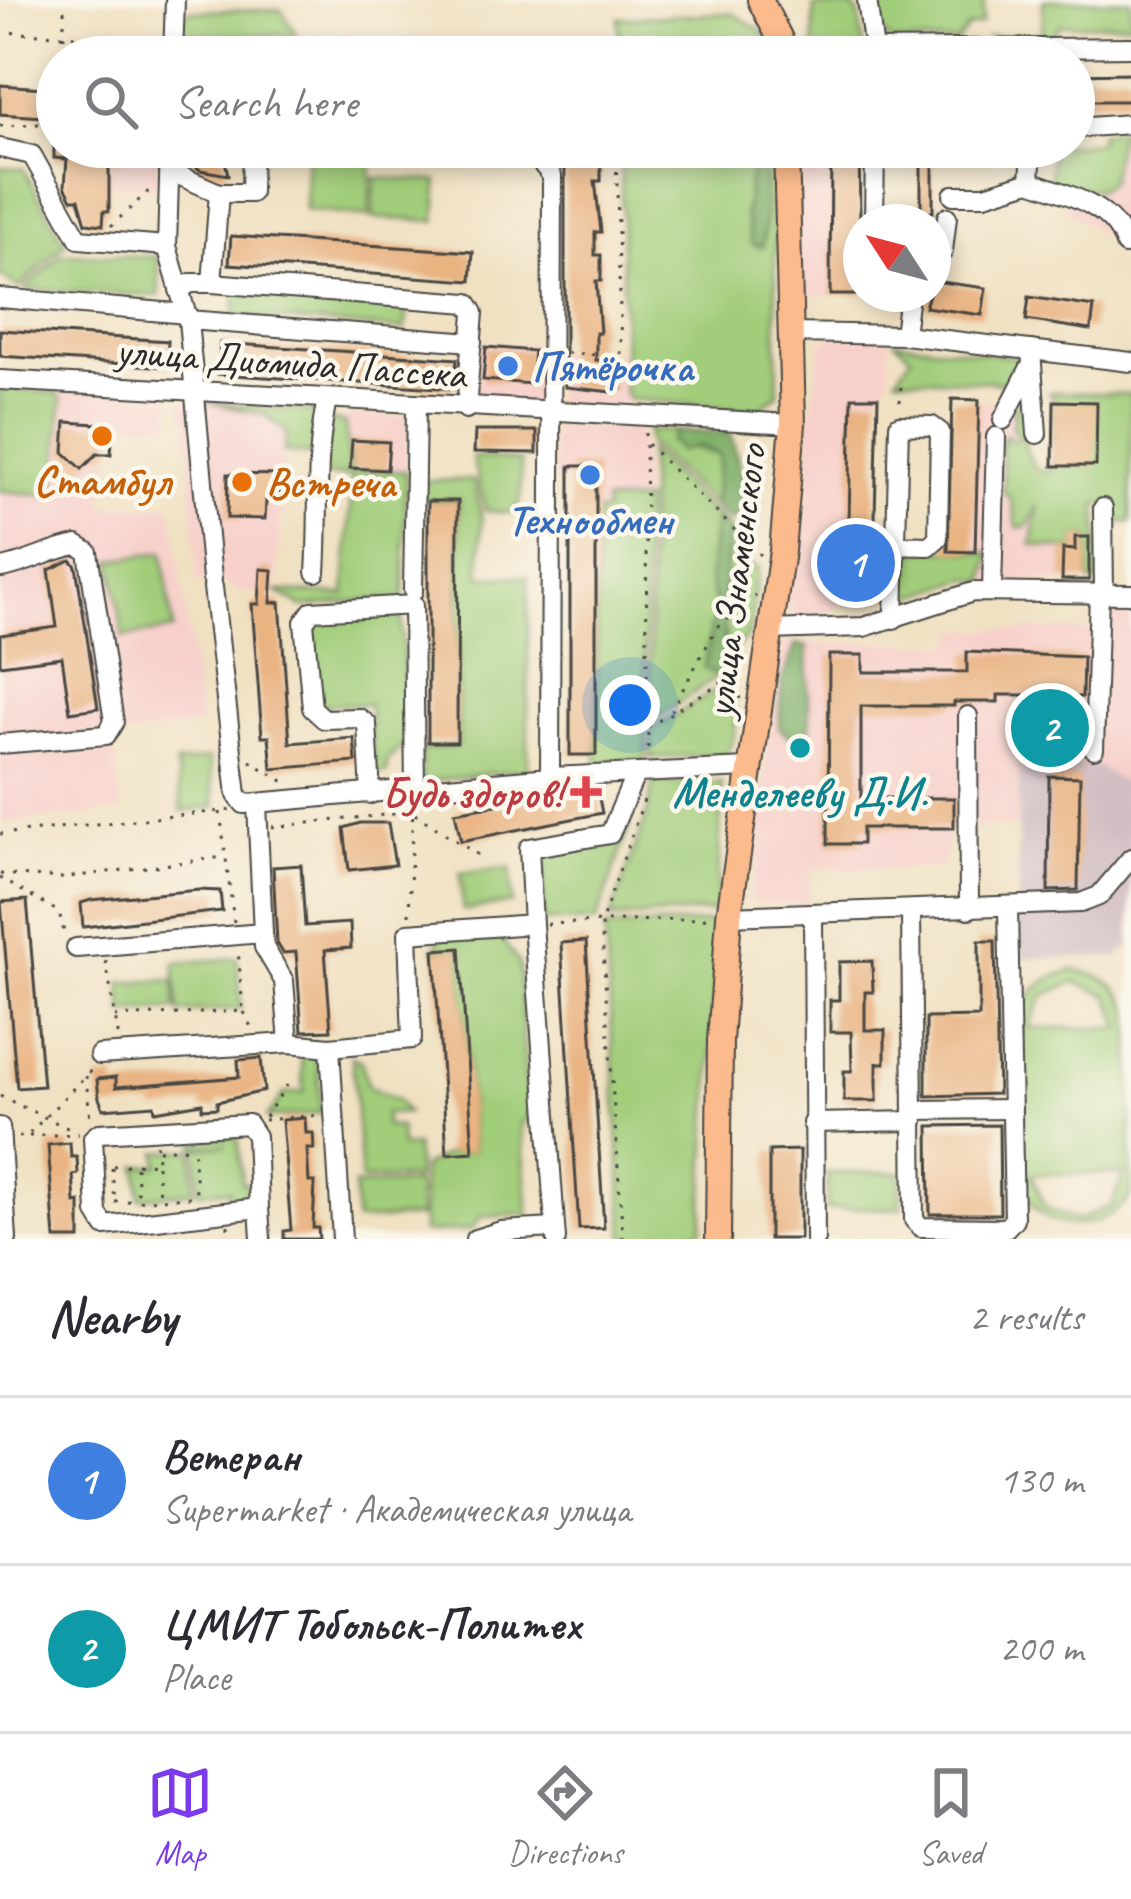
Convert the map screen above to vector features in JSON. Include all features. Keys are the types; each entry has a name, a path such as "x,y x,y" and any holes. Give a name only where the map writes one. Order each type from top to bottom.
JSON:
{"main road":[{"path":"760,0 778,36"},
{"name":"улица Знаменского","path":"718,1239 721,917 748,768 794,424 787,168"}],"street":[{"path":"172,36 175,0"},
{"path":"867,0 872,36"},
{"path":"1095,47 1131,46"},
{"path":"1095,127 1131,124"},
{"path":"0,148 32,155 36,163"},
{"path":"39,168 73,233 97,240 167,246"},
{"path":"169,168 167,246 188,317 212,583 238,798 257,806 371,794 414,802 550,778 748,768"},
{"path":"169,171 219,193 251,193 252,168"},
{"path":"545,168 552,176 550,778"},
{"path":"874,168 874,204"},
{"path":"1030,181 1031,168"},
{"path":"953,195 986,195 1030,181 1074,196 1116,223 1125,245"},
{"path":"212,284 219,193"},
{"path":"179,290 191,283 468,303 474,313 466,409"},
{"path":"0,298 472,342"},
{"path":"904,334 907,312"},
{"path":"792,333 904,334 1030,359 1131,362"},
{"path":"992,591 1000,428 1030,359"},
{"path":"1030,359 1039,401 1037,434"},
{"name":"улица Диомида Пассека","path":"0,380 416,407 794,424"},
{"path":"316,572 320,511 316,495 327,400"},
{"path":"413,591 416,407"},
{"path":"894,620 895,545 898,425 932,426 940,432 938,538 929,546 895,545"},
{"path":"1094,749 1103,508"},
{"path":"0,744 106,735 114,722 88,552 77,545 38,552 26,563 2,569"},
{"path":"768,630 864,628 963,594 992,591 1131,594"},
{"path":"371,794 367,724 359,718 324,719 312,708 304,622 312,611 413,605 414,802"},
{"path":"968,716 969,909"},
{"path":"475,1239 501,1231 555,1234 529,848 610,834 644,772"},
{"path":"257,806 264,946 284,981 289,1043"},
{"path":"721,917 1008,908 1092,900 1131,858"},
{"path":"910,911 916,1225 1006,1228 1014,1219 1008,908"},
{"path":"813,914 815,1239"},
{"path":"98,1055 289,1043 330,1047 412,1039 410,932 533,924"},
{"path":"76,948 263,933"},
{"path":"330,1047 342,1239"},
{"path":"812,1123 1012,1109"},
{"path":"259,1208 110,1227 98,1219 95,1135 241,1122 259,1126 261,1239"},
{"path":"0,1127 7,1239"}],"path":[{"path":"64,10 64,35"},
{"path":"0,32 81,36"},
{"path":"0,126 36,124"},
{"path":"616,168 619,356 626,407"},
{"path":"97,240 152,188"},
{"path":"549,352 619,356"},
{"path":"900,402 901,382"},
{"path":"623,1239 601,923 642,815 648,728 645,425"},
{"path":"646,443 764,558"},
{"path":"670,715 717,627 759,594"},
{"path":"648,728 732,676 740,712"},
{"path":"233,750 295,788"},
{"path":"258,828 414,802 478,855"},
{"path":"410,932 414,802"},
{"path":"0,834 257,806"},
{"path":"0,876 62,878 226,857"},
{"path":"0,876 59,912 66,946 76,948"},
{"path":"533,924 721,917"},
{"path":"104,946 121,1054"},
{"path":"243,1010 260,1045"},
{"path":"28,1136 98,1055"},
{"path":"1,1138 91,1134 86,1074"},
{"path":"259,1126 288,1084"},
{"path":"0,1096 83,1134"},
{"path":"259,1126 334,1113"},
{"path":"115,1202 196,1192 192,1126"},
{"path":"154,1129 159,1198"},
{"path":"156,1150 194,1148"},
{"path":"94,1168 157,1163"},
{"path":"136,1165 139,1200"}],"shaded area":[{"path":"1131,134 1131,256 1064,208 1089,168 1095,168 1095,158 1107,138"},
{"path":"108,168 162,168 160,188 107,184"},
{"path":"797,168 831,168 830,295 798,296"},
{"path":"835,336 891,339 889,377 878,397 852,397 847,597 831,612 808,619 793,613 787,596 810,503 809,425 822,344"},
{"path":"481,342 542,346 537,408 476,404"},
{"path":"557,350 624,353 624,392 629,399 619,407 554,403"},
{"path":"58,387 170,395 171,422 115,422 103,507 172,506 200,725 112,737 121,811 0,823 0,491 53,492 62,399"},
{"path":"979,400 1014,407 1021,437 1013,441 1006,436 1000,457 1006,477 1002,491 1017,513 1040,500 1063,549 1062,579 1092,582 986,581 989,554 976,553"},
{"path":"179,403 316,412 284,453 276,591 241,593 223,581 197,582 188,425"},
{"path":"346,414 407,418 406,471 346,468"},
{"path":"553,426 634,429 640,434 644,501 605,502 605,511 596,512 595,466 571,466 570,480 554,481"},
{"path":"1106,611 1131,612 1131,787 1099,769 1018,766 1017,827 947,828 947,856 937,869 811,868 808,905 750,901 781,643 954,644 955,629 1103,631"},
{"path":"1018,766 1099,767 1131,787 1131,945 1117,957 1022,958 1018,952"}],"green space":[{"path":"880,0 984,0 982,24 968,28 962,36 886,36 881,31"},
{"path":"1043,0 1131,0 1131,23 1060,25 1053,36 1042,36"},
{"path":"814,7 852,7 859,15 862,36 813,36"},
{"path":"281,10 297,35 178,35 182,17 190,11"},
{"path":"732,13 764,36 619,36 619,18"},
{"path":"1131,129 1131,134 1118,137 1110,181 1098,190 1050,184 1050,168 1095,168 1095,142 1100,133"},
{"path":"0,167 23,168 65,243 19,288 0,275"},
{"path":"306,168 371,168 369,217 305,210"},
{"path":"621,168 751,168 745,214 752,243 762,246 765,168 773,168 778,394 758,410 629,399 624,392"},
{"path":"751,168 765,168 762,247 752,244 745,214"},
{"path":"375,178 438,181 436,221 373,218"},
{"path":"62,254 158,257 159,296 25,289"},
{"path":"236,290 408,304 405,330 234,316"},
{"path":"895,341 1020,357 1021,378 1016,383 897,377 911,356"},
{"path":"0,388 56,393 62,399 56,487 48,495 0,491"},
{"path":"1049,392 1131,394 1131,522 1113,522 1114,504 1097,504 1100,579 1095,582 1089,580 1089,537 1076,537 1075,550 1032,545 1038,505 1027,527 1017,527 1011,498 1002,491 1002,442 1005,435 1013,441 1020,437 1012,430 1014,407 1028,397 1025,447 1034,468 1047,472 1053,465 1054,401"},
{"path":"207,402 316,412 315,455 284,452 287,433 266,415"},
{"path":"329,420 345,423 350,472 406,471 404,597 302,607 276,591 345,595 352,477 323,475"},
{"path":"648,430 676,431 670,441 719,455 714,506 648,443"},
{"path":"676,431 730,433 744,480 743,512 730,521 714,506 719,455 697,446 680,451 670,441"},
{"path":"648,450 716,516 709,574 715,607 704,668 718,676 651,722"},
{"path":"472,457 521,461 520,503 510,513 486,511"},
{"path":"422,481 474,481 482,519 480,576 528,577 528,769 422,782 422,750 458,746 459,500 422,499"},
{"path":"644,501 646,759 597,764 597,512 605,511 604,502"},
{"path":"716,516 729,529 723,601 726,670 718,676 704,668 715,607 709,574"},
{"path":"729,529 745,544 743,563 758,568 749,635 726,658 723,601"},
{"path":"928,549 990,553 986,581 967,579 905,599 909,553"},
{"path":"163,552 173,630 123,637 112,560"},
{"path":"401,614 406,743 387,761 387,772 375,773 369,704 319,705 311,618"},
{"path":"796,644 807,647 810,734 792,738 779,728 782,681"},
{"path":"726,684 735,727 726,754 651,758 651,730"},
{"path":"209,759 215,807 182,811 176,764"},
{"path":"653,782 722,783 717,911 610,919 647,814"},
{"path":"644,784 596,922 543,921 545,859 550,852 617,836 635,790"},
{"path":"510,868 512,903 463,910 460,873"},
{"path":"720,922 702,1229 686,1239 625,1239 605,928"},
{"path":"499,935 519,964 526,1088 536,1088 537,1119 521,1122 529,1214 480,1217 472,1230 423,1233 422,1167 447,1154 473,1151 460,949 434,950 442,936"},
{"path":"237,958 241,1008 179,1013 175,963"},
{"path":"1075,970 1110,983 1131,1012 1131,1196 1117,1210 1084,1224 1051,1220 1037,1210 1019,1174 1022,1007 1050,978","holes":["1075,982 1108,995 1122,1028 1029,1028 1043,996","1032,1174 1124,1174 1111,1206 1078,1220 1045,1207"]},
{"path":"174,980 176,1009 124,1013 122,983"},
{"path":"317,1049 321,1113 267,1118 284,1094 304,1092 301,1050"},
{"path":"352,1057 361,1061 368,1086 397,1100 407,1113 385,1114 386,1127 400,1127 401,1147 415,1146 417,1178 361,1180"},
{"path":"238,1136 242,1183 248,1184 248,1194 230,1205 229,1190 199,1192 196,1148 227,1145 196,1146 196,1139"},
{"path":"192,1149 194,1191 140,1198 138,1166 159,1165 158,1152"},
{"path":"900,1172 901,1208 827,1209 827,1173"},
{"path":"417,1183 419,1217 356,1221 354,1186"}],"building":[{"path":"1131,73 1131,101 1095,101 1095,74"},
{"path":"0,85 36,88 36,117 0,114"},
{"path":"66,168 109,168 109,211 104,211 103,225 86,223 79,199 72,199 65,186"},
{"path":"226,168 228,175 200,170"},
{"path":"565,168 601,168 601,181 595,181 601,232 595,232 595,255 601,255 601,281 596,281 600,333 596,333 596,360 614,361 613,392 565,387"},
{"path":"831,168 859,168 860,204 843,204 843,295 830,295"},
{"path":"921,168 933,168 933,204 921,204"},
{"path":"231,236 473,252 471,281 229,264"},
{"path":"951,283 986,288 982,315 951,311"},
{"path":"1029,297 1094,307 1091,330 1026,320"},
{"path":"0,330 168,341 167,367 0,356"},
{"path":"220,343 457,359 454,389 218,374"},
{"name":"Пятёрочка","path":"486,347 534,351 531,384 483,380"},
{"path":"852,397 878,397 873,597 847,597"},
{"path":"952,399 979,400 975,552 948,551"},
{"path":"1054,401 1097,402 1096,466 1053,466"},
{"path":"66,422 113,425 111,454 97,454 82,469 64,452"},
{"path":"475,431 537,431 537,453 474,452"},
{"path":"352,440 389,442 387,470 350,468"},
{"path":"570,466 596,466 596,755 570,755"},
{"path":"228,474 280,475 280,501 266,501 265,519 227,518"},
{"path":"428,501 458,501 457,742 428,742"},
{"path":"1075,537 1089,537 1089,580 1062,580 1063,549 1075,550"},
{"path":"71,560 76,566 98,708 70,712 62,657 0,665 0,635 57,627 49,570"},
{"path":"261,569 273,570 271,603 280,602 290,743 354,738 356,762 272,769 269,736 262,736 252,604 259,604"},
{"path":"967,652 1083,657 1082,697 1067,697 1067,755 1032,755 1032,695 998,695 998,702 954,702 954,706 861,706 861,798 954,798 954,828 862,828 862,844 828,844 829,655 863,655 863,672 967,672"},
{"path":"1049,776 1080,777 1078,890 1048,891"},
{"path":"597,788 602,813 461,841 455,812"},
{"path":"388,823 395,865 349,870 344,828"},
{"path":"301,865 305,926 350,923 351,948 325,950 331,1030 302,1031 296,952 283,953 277,943 273,867"},
{"path":"220,891 222,911 83,927 81,903"},
{"path":"27,900 43,1086 17,1088 1,902"},
{"path":"586,941 604,1228 579,1229 561,943"},
{"path":"979,941 995,941 998,1094 926,1096 926,1018 979,1017"},
{"path":"460,948 473,1152 447,1154 434,950"},
{"path":"872,961 873,992 865,992 865,1030 885,1030 885,1063 877,1063 877,1101 844,1101 844,1071 852,1071 851,1032 830,1032 830,1000 839,1000 839,962"},
{"path":"261,1058 264,1091 217,1102 217,1108 202,1109 202,1103 155,1111 154,1105 103,1109 99,1098 97,1079 116,1077 116,1087 239,1077 238,1060"},
{"path":"305,1118 306,1133 313,1133 314,1149 307,1149 309,1182 315,1182 313,1228 318,1228 319,1239 284,1239 284,1231 291,1230 282,1120"},
{"path":"999,1125 1000,1214 930,1214 929,1126"},
{"path":"70,1143 71,1157 77,1157 78,1174 73,1175 75,1203 80,1202 80,1239 55,1239 48,1145"},
{"path":"800,1150 800,1239 769,1239 769,1151"}],"place":[{"name":"Пятёрочка","path":"508,366"},
{"name":"Стамбул","path":"102,436"},
{"name":"Технообмен","path":"590,475"},
{"name":"Встреча","path":"242,482"},
{"name":"Ветеран","path":"856,563"},
{"name":"ЦМИТ Тобольск-Политех","path":"1050,728"},
{"name":"Менделееву Д.И.","path":"800,748"},
{"name":"Будь здоров!","path":"586,792"}]}
